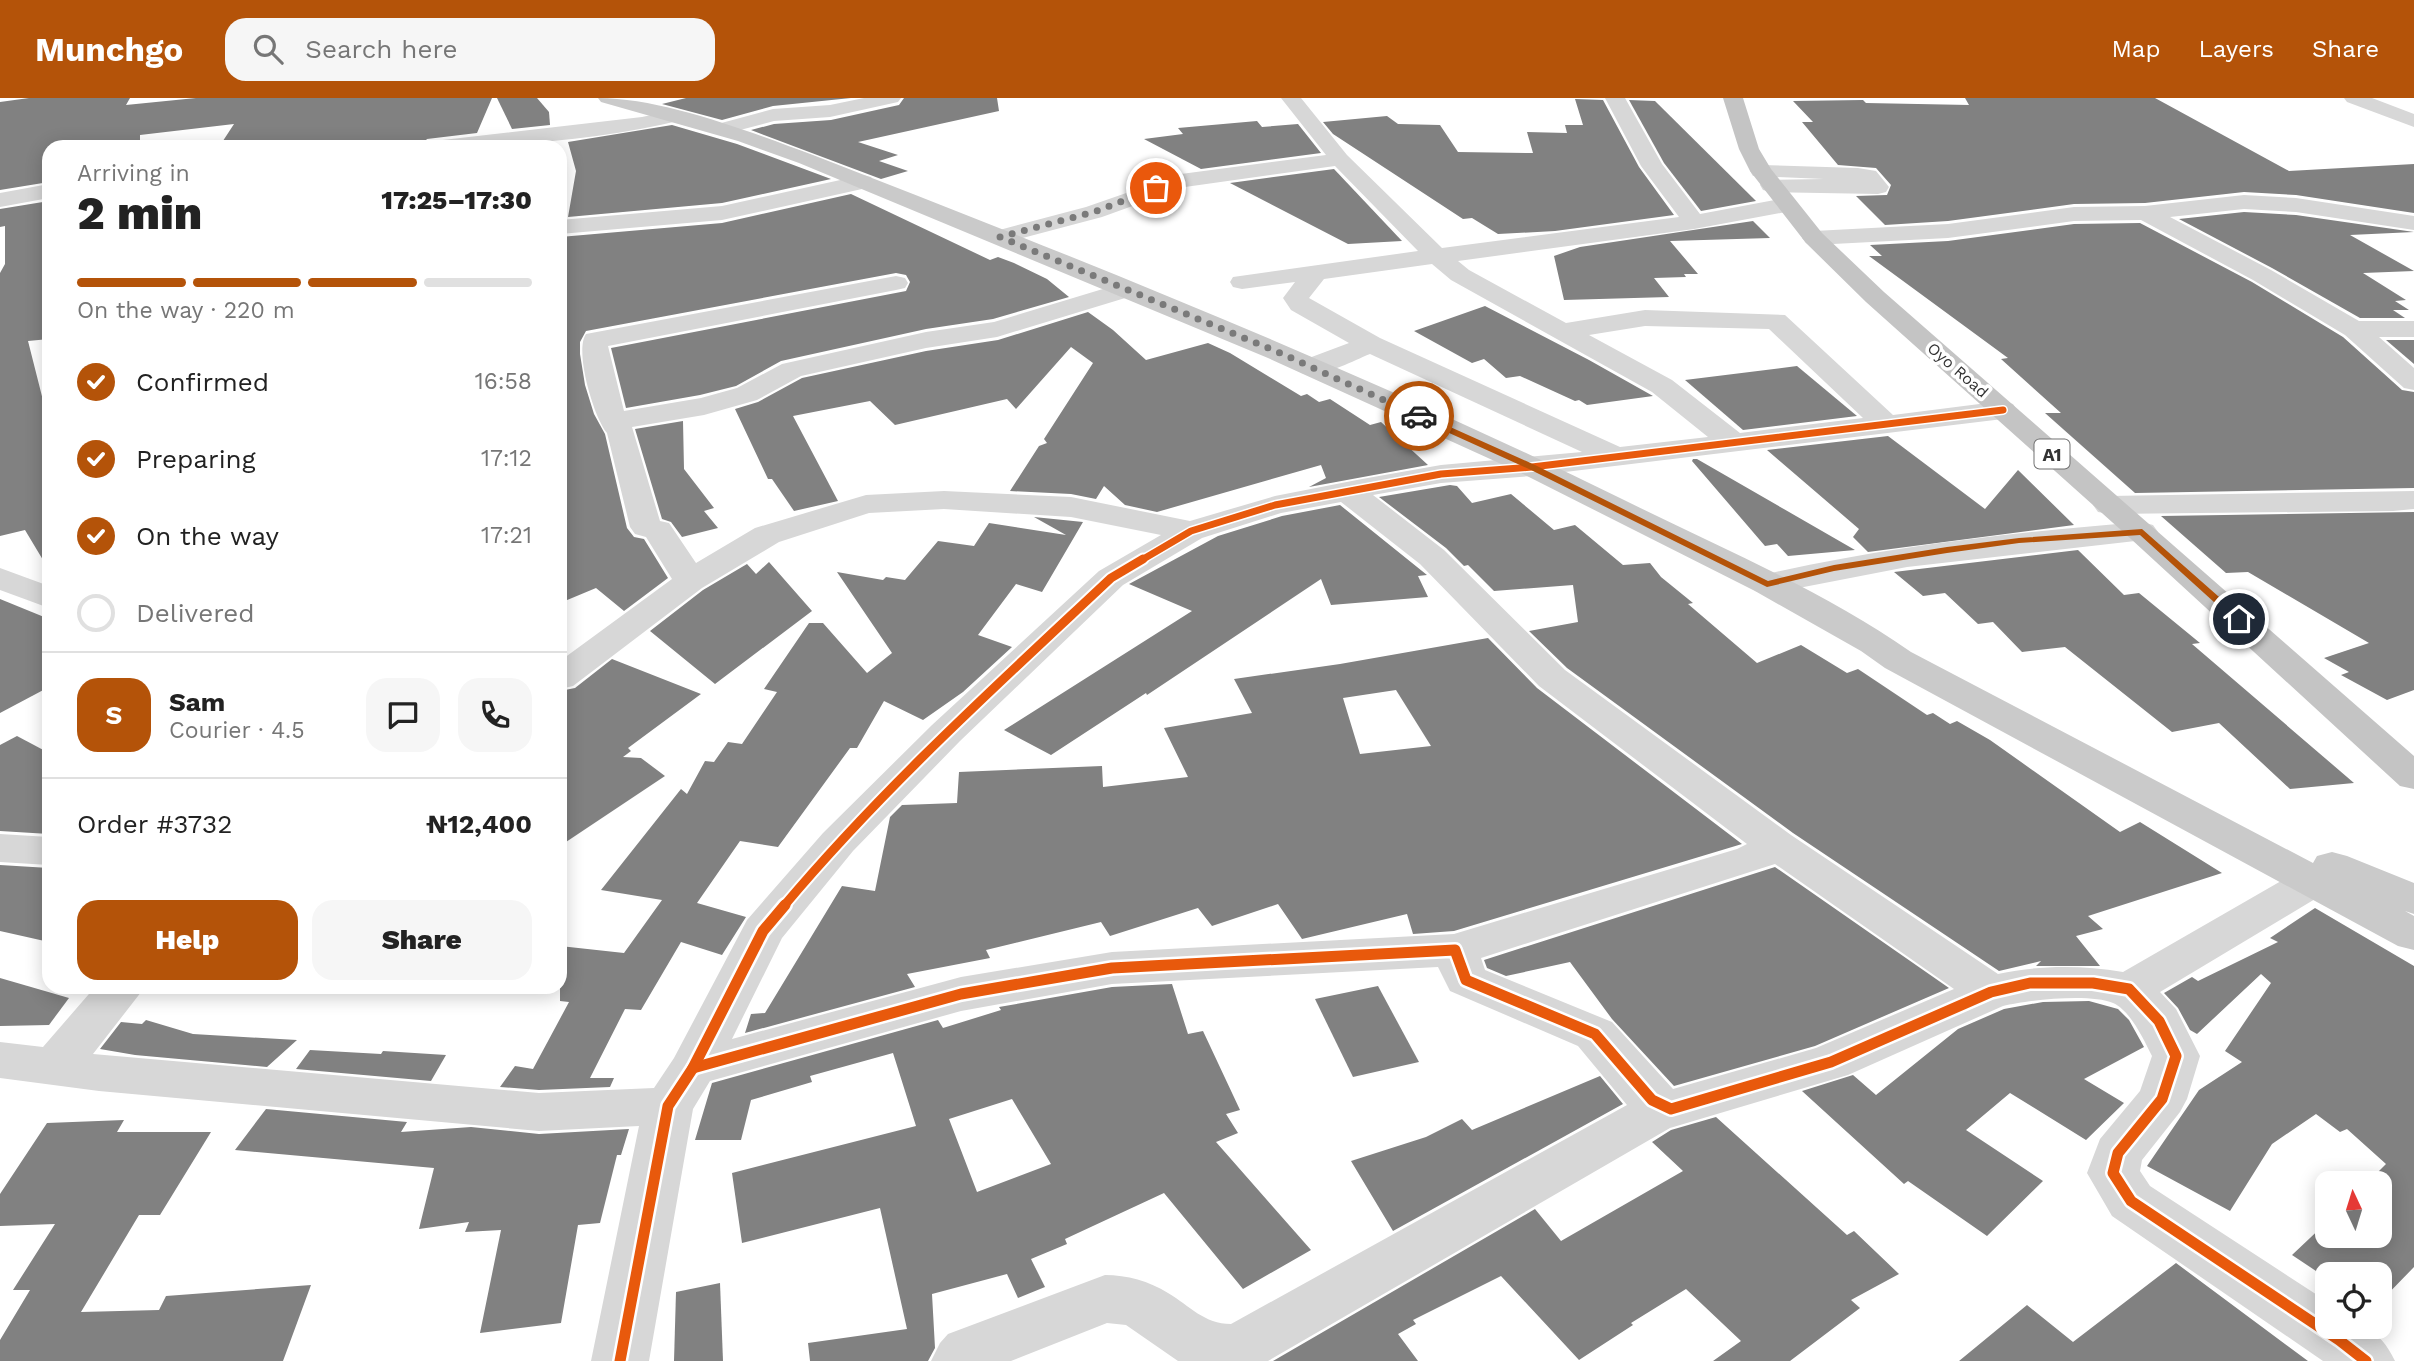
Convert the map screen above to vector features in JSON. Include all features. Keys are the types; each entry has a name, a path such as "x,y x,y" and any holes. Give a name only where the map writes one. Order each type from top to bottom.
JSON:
{"highway":[{"name":"Oyo Road","path":"1733,98 1749,149 1772,187 1814,238 1875,297 2414,777"}],"main road":[{"path":"608,98 771,146 863,182 1311,368 1532,467 1767,584 1874,643 1898,660 2414,934"},
{"path":"1874,643 1931,665 2331,865 2414,899"}],"street":[{"path":"721,130 773,116 830,111 891,98"},
{"path":"1291,98 1340,159 1437,256 1460,275 1662,386 1731,440"},
{"path":"1615,98 1651,166 1694,222"},
{"path":"2354,98 2412,120"},
{"path":"771,146 812,128 830,111"},
{"path":"495,140 642,123 675,116"},
{"path":"1000,237 1094,212 1181,181 1340,159"},
{"path":"1242,282 1694,222 1772,187 1805,179"},
{"path":"567,226 722,213 863,182"},
{"path":"0,200 42,192"},
{"path":"1814,238 1948,231 2074,214 2146,213 2264,202 2414,223"},
{"path":"2146,213 2262,275 2354,329 2414,382"},
{"path":"1315,272 1296,298 1300,305 1371,344 1615,456"},
{"path":"690,582 658,530 646,527 621,432 613,422 594,352 595,340 896,283"},
{"path":"613,422 704,406 747,394 792,370 926,340 997,329 1126,290"},
{"path":"1563,331 1645,318 1776,321 1885,423"},
{"path":"2354,329 2414,329"},
{"path":"1311,368 1371,344"},
{"path":"620,1361 680,1087 763,931 838,842 946,733 1111,578 1191,531 1275,505 1348,491 1441,474 1532,467 1731,440 2003,410"},
{"path":"1348,491 1432,557 1552,678 1776,845 1991,992"},
{"path":"567,673 690,582 767,535 866,504 944,500 1071,508 1191,531"},
{"path":"2109,505 2414,500"},
{"path":"1767,584 1834,568 1913,555 2019,541 2142,532"},
{"path":"0,578 42,595"},
{"path":"0,1060 539,1112 680,1087 961,994 1112,968 1455,950 1752,859 1776,845"},
{"path":"0,848 42,851"},
{"path":"2129,989 2315,880"},
{"path":"1455,950 1466,980 1595,1034 1652,1100 1664,1108"},
{"path":"960,1361 968,1352 1105,1299 1122,1297 1136,1302 1203,1346 1238,1349 1664,1108 1831,1062 1991,992 2041,982 2094,983 2129,989 2159,1021 2176,1056 2162,1098 2118,1153 2113,1173 2131,1201 2339,1340 2366,1361"},
{"path":"55,1066 116,994"}],"building":[{"path":"29,98 130,98 126,105 196,98 492,98 477,133 426,140 224,140 234,124 140,135 140,140 42,140 42,183 0,190 0,102"},
{"path":"497,98 537,98 549,112 550,125 512,129"},
{"path":"686,98 851,98 773,106 722,120 662,104"},
{"path":"904,98 997,98 999,111 858,142 898,155 879,161 908,171 881,179 751,130 774,124 831,120 899,105"},
{"path":"1965,98 2155,98 2289,171 2414,164 2414,213 2296,195 2244,192 2145,203 2074,204 1948,221 1885,225 1856,196 1887,195 1891,185 1876,168 1838,165 1802,122 1813,122 1793,101 1863,100 1866,103 1969,105"},
{"path":"1575,99 1603,100 1639,167 1674,215 1555,231 1498,234 1472,218 1463,219 1333,134 1323,122 1387,116 1398,124 1440,125 1458,152 1533,153 1527,132 1567,133 1565,125 1583,125"},
{"path":"1629,100 1655,101 1756,201 1701,211 1664,163"},
{"path":"1257,121 1262,127 1298,124 1321,153 1201,169 1144,139 1183,134 1178,128"},
{"path":"672,125 737,144 831,179 722,203 568,217 576,171 568,142"},
{"path":"1334,169 1402,241 1348,244 1230,183"},
{"path":"851,194 990,260 998,257 1014,263 1047,279 1069,297 993,319 926,329 781,361 736,386 626,408 611,348 906,291 910,282 906,275 896,273 586,331 580,342 585,385 594,414 605,434 627,528 634,537 644,539 668,578 624,611 596,588 567,600 567,236 722,223"},
{"path":"42,202 42,340 28,341 42,396 42,558 25,530 0,536 0,273 5,264 5,226 0,227 0,209"},
{"path":"2244,212 2296,215 2414,232 2350,235 2414,271 2363,273 2406,300 2395,301 2409,310 2393,310 2405,318 2360,318 2179,219"},
{"path":"1753,221 1770,238 1670,241 1698,274 1654,278 1669,297 1564,300 1554,256 1580,247"},
{"path":"2140,223 2252,282 2343,337 2402,390 2414,392 2414,488 2135,493 2045,413 2061,413 2001,359 2008,358 1869,256 1882,256 1870,245 1948,241 2074,224"},
{"path":"1485,306 1653,396 1587,405 1520,376 1506,378 1484,359 1472,363 1414,331"},
{"path":"1088,312 1146,360 1208,343 1230,353 1301,396 1307,394 1319,402 1330,399 1370,425 1381,422 1428,465 1309,487 1326,478 1321,465 1157,512 1125,505 1104,486 1096,499 1071,494 1010,491 1039,446 1047,443 1044,439 1093,363 1071,347 1016,409 1007,399 895,425 870,401 793,416 838,501 794,511 772,479 768,479 735,409 758,402 802,378 926,351 998,340"},
{"path":"2386,340 2414,340 2414,364"},
{"path":"1797,366 1857,416 1743,430 1685,380"},
{"path":"683,421 684,469 714,508 704,511 718,528 682,537 671,522 662,519 635,429"},
{"path":"1888,436 1985,509 2018,470 2074,525 1868,552 1853,537 1859,529 1767,450"},
{"path":"1693,459 1855,550 1788,556 1777,544 1765,546"},
{"path":"1457,486 1472,503 1511,494 1554,530 1575,525 1623,565 1650,563 1661,577 1693,603 1688,604 1757,663 1801,645 1847,673 1858,669 1927,715 1933,713 1950,724 1957,721 1990,740 2120,832 2140,822 2222,873 2088,916 2103,929 2076,936 2100,966 2036,966 2041,961 1999,971 1793,833 1567,668 1529,631 1578,622 1573,585 1494,591 1468,565 1464,566 1446,548 1379,497"},
{"path":"1340,505 1427,575 1418,576 1428,597 1331,605 1321,579 1147,695 1146,693 1051,755 1004,730 1192,611 1129,584 1218,536 1282,516"},
{"path":"2414,512 2414,690 2387,700 2341,675 2349,672 2324,658 2369,643 2248,572 2226,573 2161,516"},
{"path":"1034,517 1083,522 1042,592 1016,584 978,635 1012,647 963,692 923,720 884,701 857,748 850,748 778,847 740,841 697,903 746,917 722,955 681,942 641,1010 625,1009 590,1078 614,1078 610,1087 539,1090 500,1087 515,1066 533,1069 569,1002 560,1001 560,994 567,994 567,947 624,953 662,900 601,890 681,789 687,794 705,761 714,762 728,742 742,744 777,692 764,689 809,623 823,623 867,673 892,653 837,572 883,580 886,577 905,580 938,541 974,546 989,523 1066,535"},
{"path":"2078,550 2124,595 2139,593 2200,643 2192,644 2354,783 2290,789 2219,723 2172,732 2065,647 2022,652 1993,622 1978,624 1945,593 1923,596 1894,572"},
{"path":"769,562 812,611 715,684 650,631 703,590 747,564 756,574"},
{"path":"0,599 42,616 42,691 0,713"},
{"path":"1488,638 1537,688 1742,844 1454,931 1413,934 1407,914 1302,939 1278,904 1212,926 1198,908 1110,936 1101,922 986,950 990,958 907,974 915,987 745,1033 751,1014 765,1013 842,886 875,891 890,817 902,805 957,803 959,772 1102,766 1103,787 1188,777 1164,728 1252,713 1234,679","holes":["1396,690 1431,746 1360,754 1343,698"]},
{"path":"612,659 701,694 628,748 631,751 623,757 641,758 665,776 567,841 567,690 575,688"},
{"path":"17,736 42,749 42,834 0,831 0,745"},
{"path":"0,865 42,868 42,940 0,931"},
{"path":"1775,867 1949,988 1815,1046 1674,1086 1612,1019 1570,962 1506,976 1487,968 1484,960"},
{"path":"2315,908 2414,966 2414,1267 2392,1290 2392,1262 2315,1262 2315,1270 2292,1255 2315,1233 2315,1248 2392,1248 2392,1171 2379,1171 2386,1164 2347,1129 2340,1132 2316,1114 2272,1144 2230,1211 2147,1166 2199,1090 2242,1062 2225,1051 2271,983 2261,974 2197,1034 2190,1030 2178,1008 2164,993 2192,977 2198,981 2278,942 2270,938"},
{"path":"0,978 42,990 42,994 69,998 49,1025 0,1026"},
{"path":"1172,984 1188,1034 1203,1031 1240,1110 1226,1114 1238,1133 1216,1142 1311,1250 1243,1289 1164,1193 1065,1239 1067,1244 1031,1259 1045,1287 1018,1298 1007,1274 932,1294 935,1348 928,1361 810,1361 808,1343 907,1329 880,1208 742,1243 732,1173 916,1126 893,1053 810,1076 812,1082 751,1100 741,1140 695,1140 712,1083 938,1020 943,1028 1001,1010 999,1007 1112,987","holes":["1012,1099 1051,1164 977,1192 949,1119"]},
{"path":"1378,986 1419,1062 1353,1077 1315,999"},
{"path":"2089,1001 2118,1009 2129,1020 2144,1047 2084,1079 2124,1103 2086,1140 2010,1093 1966,1130 2043,1181 1987,1236 1908,1181 1904,1184 1802,1091 1853,1075 1876,1095 1958,1029 2004,1009 2043,1002"},
{"path":"146,1020 193,1034 297,1040 267,1067 135,1055 100,1049 121,1022 142,1024"},
{"path":"310,1050 446,1055 431,1081 296,1069"},
{"path":"1600,1076 1623,1104 1393,1231 1351,1161 1426,1137 1462,1119 1472,1130"},
{"path":"266,1109 407,1122 401,1132 471,1127 539,1134 629,1129 621,1155 617,1155 600,1223 578,1225 561,1323 480,1333 501,1230 465,1232 469,1222 419,1229 434,1168 235,1150"},
{"path":"1716,1117 1847,1235 1854,1231 1899,1274 1851,1300 1860,1308 1790,1361 1713,1361 1741,1341 1686,1289 1579,1360 1501,1276 1413,1320 1416,1324 1398,1334 1418,1361 1273,1361 1535,1209 1561,1241 1683,1171 1652,1142 1671,1130"},
{"path":"124,1120 117,1132 211,1132 160,1215 139,1215 81,1312 159,1310 166,1296 311,1285 283,1361 0,1361 0,1340 30,1290 13,1290 55,1224 0,1226 0,1194 47,1123"},
{"path":"2176,1263 2308,1361 1959,1361 2027,1305 2073,1342"},
{"path":"720,1283 723,1361 674,1361 676,1292"}],"cycle path":[{"path":"620,1361 668,1106 693,1068 763,931 838,842 946,733 1111,578 1191,531 1275,505 1362,488 1441,474 1532,467 2003,410"},
{"path":"693,1068 961,994 1112,968 1455,950 1466,980 1595,1034 1652,1100 1671,1109 1831,1062 1991,992 2030,983 2093,983 2129,989 2159,1021 2176,1056 2162,1099 2118,1153 2113,1173 2131,1201 2339,1340 2366,1361"}],"way so far":[{"path":"1156,188 1094,212 1000,237 1278,352 1419,416"}],"route":[{"path":"1419,416 1532,467 1767,584 1834,568 1947,550 2019,541 2142,532 2239,619"}]}
